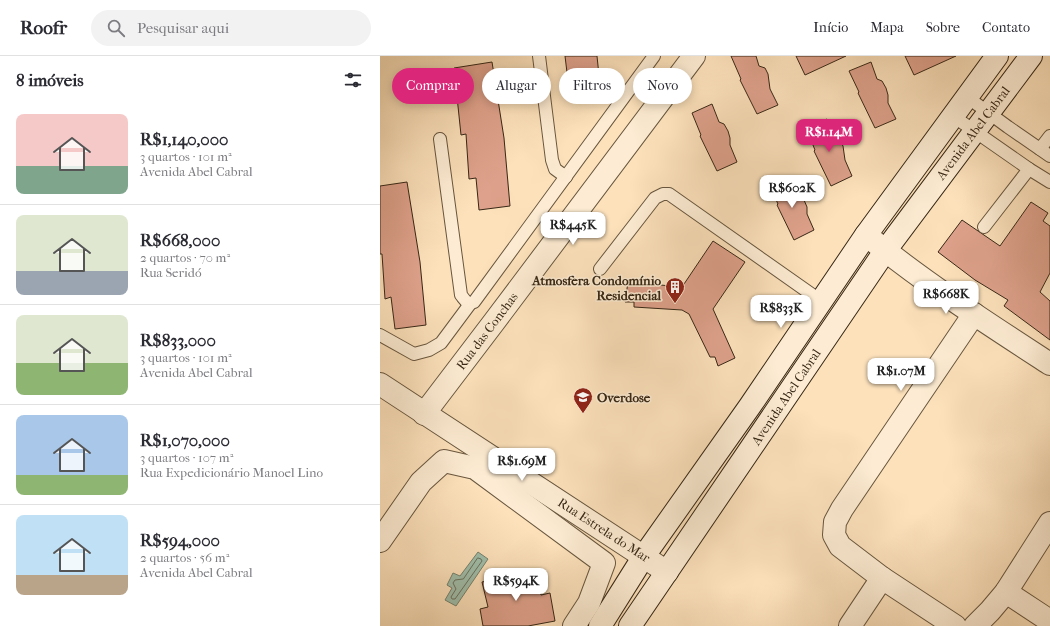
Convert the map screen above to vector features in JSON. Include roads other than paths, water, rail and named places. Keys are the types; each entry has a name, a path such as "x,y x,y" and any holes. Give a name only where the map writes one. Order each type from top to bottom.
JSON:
{"street":[{"name":"Rua das Conchas","path":"424,414 694,56"},
{"name":"Avenida Abel Cabral","path":"600,626 644,556 750,406 866,235 997,56"},
{"name":"Avenida Abel Cabral","path":"630,626 885,251 1031,56"},
{"path":"866,235 885,251 974,314 1050,364"},
{"path":"954,626 882,578 840,546 834,535 835,522 842,509 974,314"},
{"name":"Rua Estrela do Mar","path":"380,384 667,572"},
{"path":"380,541 421,482 444,461 475,468 604,563 589,603 574,626"},
{"path":"975,626 1006,592 1050,522"},
{"path":"850,626 882,578"},
{"path":"1006,592 1050,621"}],"lane":[{"path":"539,56 552,160 555,169 566,177"},
{"path":"380,335 414,354 429,350 441,343 470,304 474,302 654,56"},
{"path":"967,97 1045,153 1050,136"},
{"path":"953,116 1050,182"},
{"path":"440,139 461,295 466,302 470,304"},
{"path":"984,227 1029,169"},
{"path":"600,268 655,198 663,194 668,194 821,301"}],"water":[{"path":"478,552 488,559 456,606 445,600 452,588 447,585 453,573 460,576"}],"place":[{"name":"Atmosfera Condomínio Residencial","path":"675,304"},
{"name":"Overdose","path":"583,414"}]}
